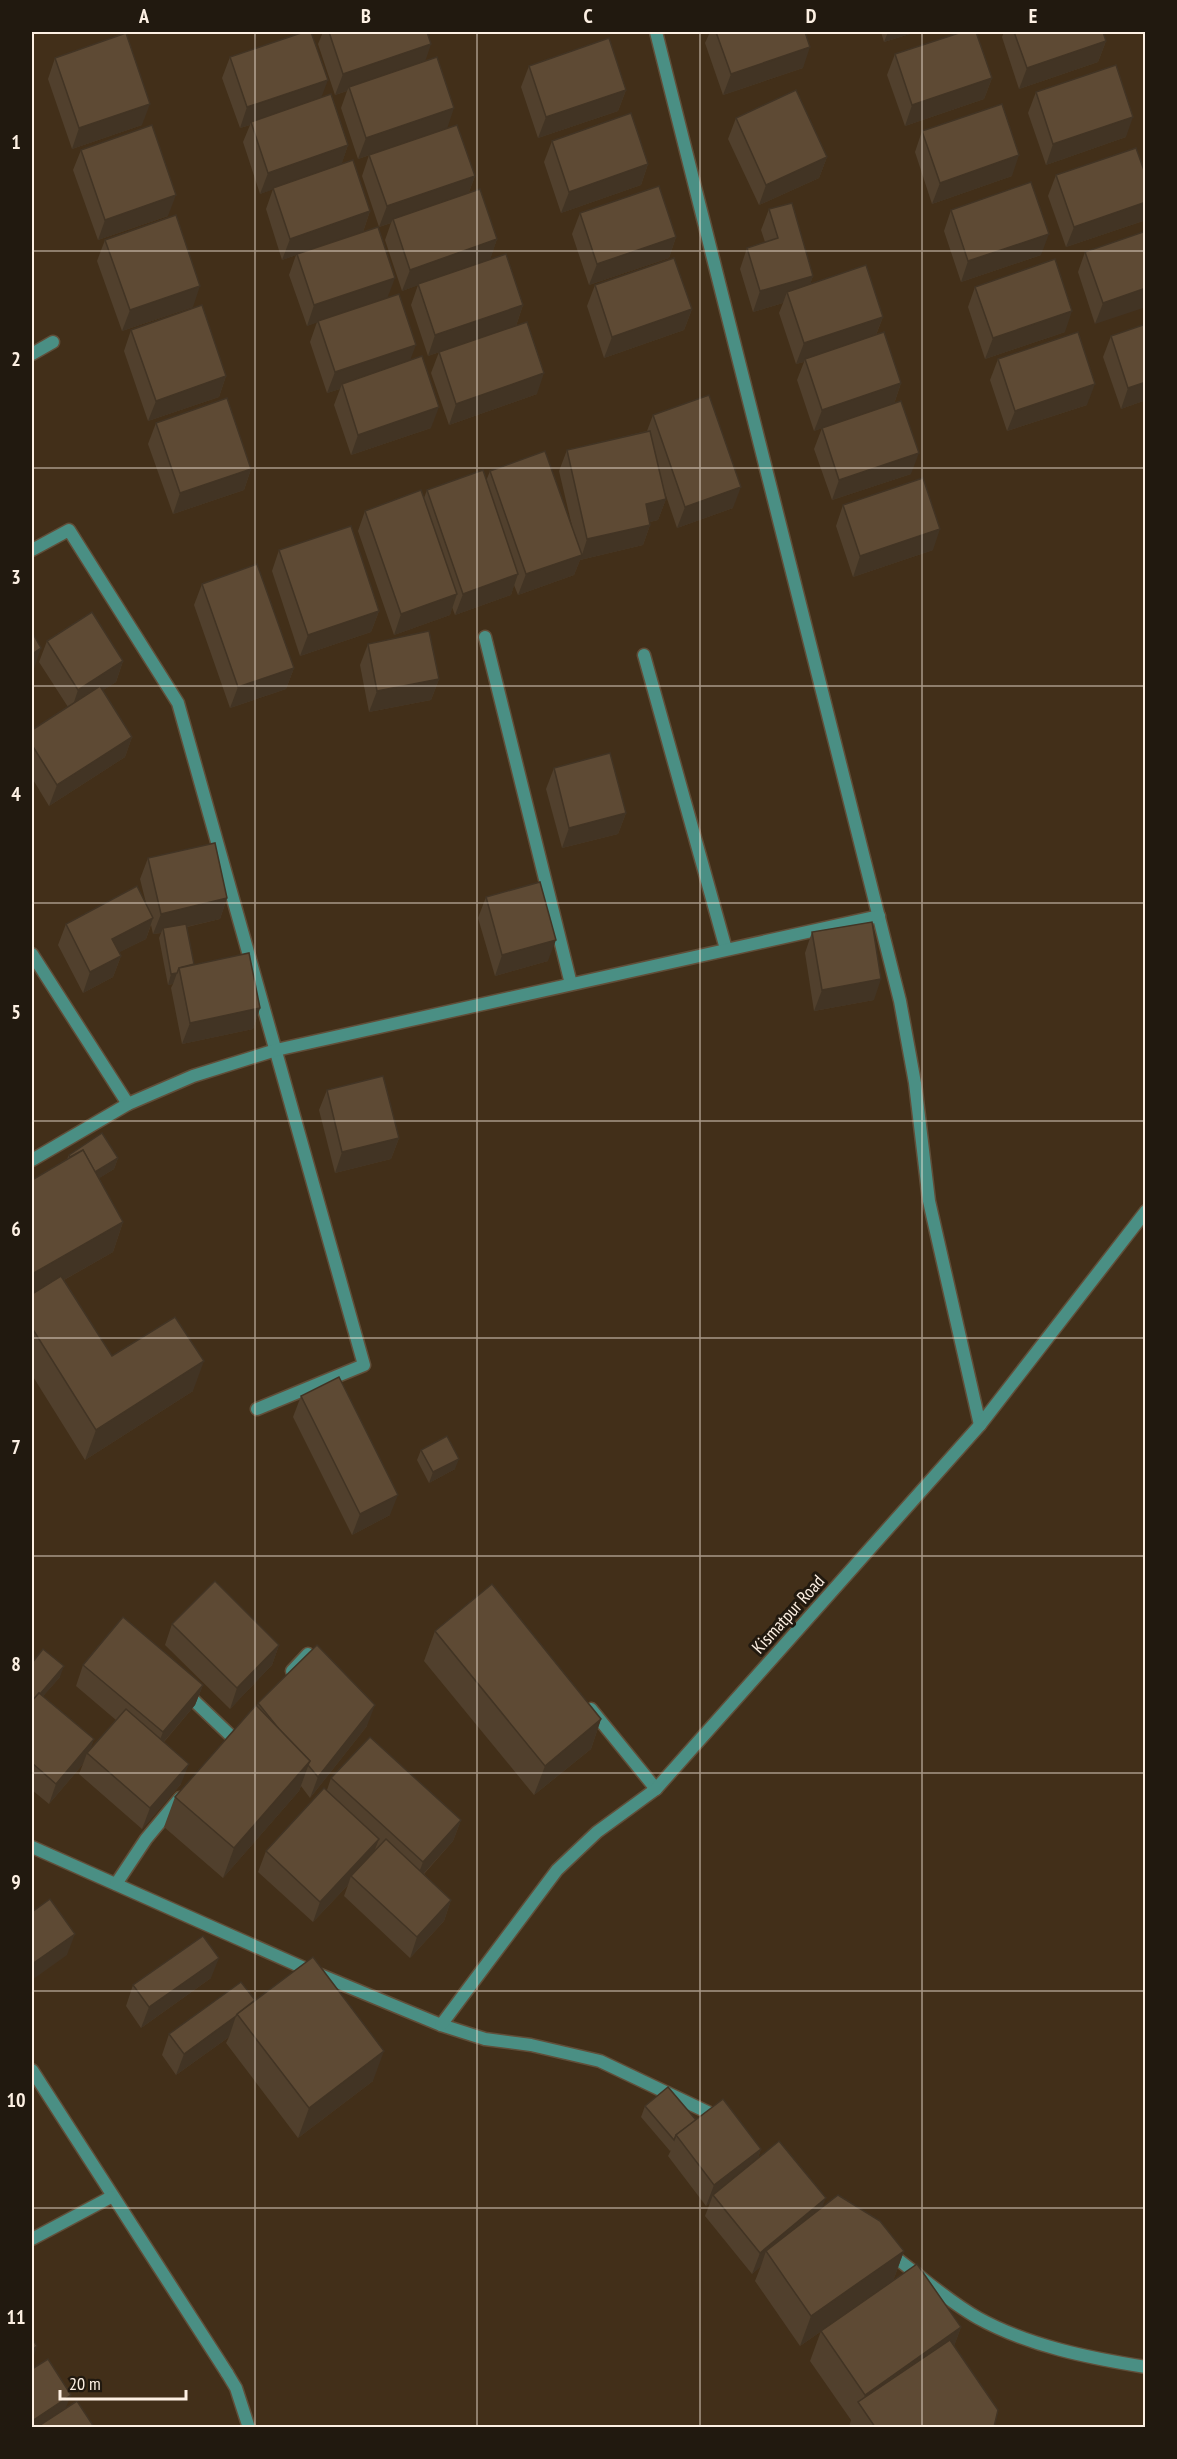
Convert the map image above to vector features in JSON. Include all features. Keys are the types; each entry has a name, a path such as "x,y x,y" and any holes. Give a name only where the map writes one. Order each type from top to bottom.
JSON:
{"street":[{"path":"656,32 902,1013 915,1083 929,1200 980,1425"},
{"path":"32,354 53,342"},
{"path":"32,550 69,530 178,703 364,1365 257,1409"},
{"path":"485,637 571,984"},
{"path":"644,655 726,949"},
{"path":"32,1160 128,1104 193,1076 276,1050 879,916"},
{"path":"32,954 128,1104"},
{"name":"Kismatpur Road","path":"441,2025 557,1870 597,1832 656,1789 980,1425 1146,1211"},
{"path":"285,1678 308,1654"},
{"path":"172,1680 231,1736"},
{"path":"583,1700 656,1789"},
{"path":"116,1884 146,1839 188,1788"},
{"path":"32,1847 313,1972 441,2025 485,2038 531,2045 600,2061 726,2121 735,2129"},
{"path":"32,2070 111,2197 227,2373 236,2388 249,2427"},
{"path":"32,2239 111,2197"},
{"path":"873,2241 977,2318 1032,2342 1096,2359 1146,2367"}],"building":[{"path":"304,32 311,32 328,80 247,107 230,57"},
{"path":"329,32 427,32 431,44 343,74"},
{"path":"716,32 805,32 810,47 731,74"},
{"path":"962,32 976,32 992,78 912,105 895,54"},
{"path":"1014,32 1103,32 1106,41 1027,68"},
{"path":"126,33 150,104 79,128 55,58"},
{"path":"609,38 626,90 546,117 529,66"},
{"path":"437,57 454,108 366,138 349,87"},
{"path":"1116,65 1133,117 1053,144 1036,92"},
{"path":"796,90 827,157 766,185 736,118"},
{"path":"331,94 348,145 268,173 251,122"},
{"path":"1002,104 1019,155 940,183 922,131"},
{"path":"631,113 648,164 569,192 552,141"},
{"path":"152,125 176,195 105,220 81,150"},
{"path":"457,125 475,176 387,206 369,155"},
{"path":"1136,148 1146,176 1146,202 1074,227 1056,175"},
{"path":"353,160 370,211 290,239 273,188"},
{"path":"1031,182 1049,234 968,261 951,210"},
{"path":"659,186 676,237 597,264 580,213"},
{"path":"480,189 497,239 410,270 393,219"},
{"path":"792,203 813,276 760,291 747,248 778,238 769,209"},
{"path":"176,215 200,286 130,310 105,240"},
{"path":"378,227 395,278 314,305 297,254"},
{"path":"1146,231 1146,288 1103,303 1085,252"},
{"path":"506,254 523,305 435,335 418,284"},
{"path":"674,258 692,309 612,337 595,285"},
{"path":"1055,259 1072,311 993,338 975,287"},
{"path":"866,265 883,317 804,343 787,292"},
{"path":"399,294 416,345 335,372 318,321"},
{"path":"202,305 226,376 156,401 131,330"},
{"path":"527,322 544,373 456,404 439,352"},
{"path":"1146,324 1146,382 1128,388 1111,336"},
{"path":"884,332 901,383 822,410 805,359"},
{"path":"1078,332 1095,384 1015,411 998,359"},
{"path":"422,356 439,407 358,435 342,384"},
{"path":"709,395 741,487 685,507 653,415"},
{"path":"227,398 251,469 180,493 156,423"},
{"path":"901,401 919,453 839,480 822,428"},
{"path":"650,431 666,499 646,504 650,525 587,539 567,450"},
{"path":"545,451 582,555 526,574 490,471"},
{"path":"483,470 518,574 463,594 427,490"},
{"path":"923,478 940,529 860,556 843,505"},
{"path":"421,490 457,594 401,614 365,511"},
{"path":"351,526 379,611 308,635 279,550"},
{"path":"257,564 294,668 238,687 202,584"},
{"path":"92,612 123,661 78,690 47,641"},
{"path":"429,631 439,679 377,691 368,644"},
{"path":"32,632 41,648 32,654"},
{"path":"100,686 132,737 57,785 32,745 32,730"},
{"path":"610,753 626,813 569,828 554,768"},
{"path":"215,843 227,898 161,914 148,858"},
{"path":"540,882 556,940 502,955 486,897"},
{"path":"137,886 153,918 112,939 121,956 90,972 66,924"},
{"path":"872,922 881,979 822,990 812,932"},
{"path":"186,924 194,964 179,968 177,973 171,974 163,928"},
{"path":"249,953 260,1008 190,1023 179,968"},
{"path":"383,1076 399,1138 342,1152 327,1090"},
{"path":"102,1133 118,1158 95,1172 83,1150 70,1157 69,1155"},
{"path":"83,1150 123,1222 32,1274 32,1180"},
{"path":"61,1276 112,1356 175,1317 204,1361 96,1430 32,1328 32,1294"},
{"path":"339,1377 398,1495 360,1514 301,1396"},
{"path":"447,1436 459,1459 433,1472 421,1450"},
{"path":"215,1581 279,1645 237,1688 172,1624"},
{"path":"492,1584 601,1719 545,1766 435,1631"},
{"path":"123,1617 203,1685 163,1732 83,1665"},
{"path":"317,1645 375,1705 318,1777 308,1765 310,1761 258,1703"},
{"path":"43,1649 64,1666 32,1701 32,1663"},
{"path":"39,1693 94,1739 56,1784 32,1763 32,1701"},
{"path":"256,1705 310,1761 234,1848 175,1797"},
{"path":"126,1709 189,1764 150,1808 87,1753"},
{"path":"370,1737 461,1820 423,1862 331,1778"},
{"path":"324,1788 379,1839 320,1902 266,1851"},
{"path":"386,1839 451,1900 417,1937 351,1876"},
{"path":"50,1899 75,1934 32,1964 32,1912"},
{"path":"203,1936 219,1958 149,2007 133,1985"},
{"path":"313,1957 384,2051 309,2108 237,2014"},
{"path":"241,1982 255,2000 184,2054 169,2034"},
{"path":"668,2087 696,2120 676,2135 674,2140 645,2106"},
{"path":"723,2099 761,2149 714,2185 676,2135"},
{"path":"779,2141 826,2198 760,2253 713,2195"},
{"path":"838,2195 880,2221 904,2251 811,2316 766,2251"},
{"path":"917,2264 961,2327 865,2395 821,2331"},
{"path":"32,2338 37,2346 32,2350"},
{"path":"950,2340 998,2410 994,2427 875,2427 858,2402"},
{"path":"48,2359 71,2395 32,2421 32,2369"},
{"path":"77,2401 94,2427 37,2427"}]}
